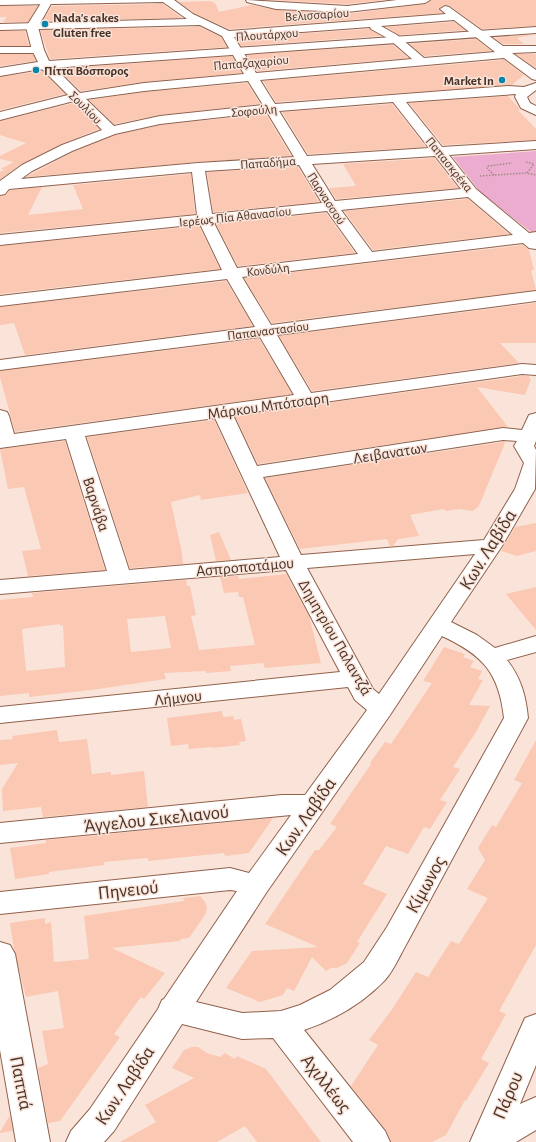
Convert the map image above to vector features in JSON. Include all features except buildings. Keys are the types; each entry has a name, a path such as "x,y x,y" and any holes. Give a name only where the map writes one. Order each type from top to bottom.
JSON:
{"street":[{"path":"0,2 160,0"},
{"path":"167,0 189,16 227,34"},
{"path":"251,0 276,6 347,9 425,0"},
{"path":"434,0 536,76"},
{"path":"32,27 47,1"},
{"path":"347,9 395,39 422,62"},
{"name":"Βελισσαρίου","path":"227,34 456,17"},
{"path":"0,27 200,22"},
{"name":"Σουλίου","path":"32,27 38,50 44,65 111,131"},
{"name":"Πλουτάρχου","path":"0,72 44,65 235,50 536,30"},
{"name":"Παρνασσού","path":"227,34 235,50 331,206 368,257"},
{"name":"Παπαζαχαρίου","path":"0,116 76,97 144,87 422,62 536,49"},
{"path":"0,50 38,50"},
{"path":"530,88 521,95 521,100 525,104 535,109"},
{"name":"Σοφούλη","path":"1,186 27,168 67,148 111,131 154,122 187,116 271,108 530,88"},
{"name":"Παπασκρέκα","path":"397,99 471,192 533,241"},
{"name":"Παπαδήμα","path":"1,186 198,167 536,145"},
{"path":"198,167 205,219 232,273 306,400"},
{"name":"Ιερέως Πία Αθανασίου","path":"0,240 471,192"},
{"name":"Κονδύλη","path":"0,301 368,257 533,241"},
{"name":"Παπαναστασίου","path":"0,365 536,296"},
{"name":"Μάρκου Μπότσαρη","path":"3,442 522,369 536,370"},
{"name":"Δημητρίου Παλαντζά","path":"222,412 294,562 355,678 364,694 381,709"},
{"path":"0,416 3,442"},
{"path":"533,428 524,446 535,462"},
{"name":"Λειβανατων","path":"251,473 533,428"},
{"name":"Βαρνάβα","path":"74,433 120,576"},
{"name":"Κων. Λαβίδα","path":"83,1142 102,1120 173,1009 256,885 381,709 491,546 532,494 535,462"},
{"name":"Ασπροποτάμου","path":"0,587 491,546"},
{"name":"Κίμωνος","path":"173,1009 208,1019 242,1026 281,1024 309,1015 341,999 375,971 397,935 516,718 516,701 509,682 492,657 465,637 438,625"},
{"path":"492,657 536,644"},
{"name":"Λήμνου","path":"0,715 355,678"},
{"name":"Άγγελου Σικελιανού","path":"0,833 282,805 313,805"},
{"name":"Πηνειού","path":"0,902 230,879 256,885"},
{"name":"Παππά","path":"0,954 7,1041 33,1142"},
{"name":"Αχιλλέως","path":"281,1024 373,1142"},
{"name":"Πάρου","path":"487,1142 536,1027"},
{"path":"487,1142 536,1112"}],"path":[{"path":"526,162 534,164 526,173"},
{"path":"460,178 526,173 536,174"}],"shaded area":[{"path":"536,151 536,232 531,232 480,192 453,157"}],"place":[{"name":"Nada's cakes Gluten free","path":"45,24"},
{"name":"Πίττα Βόσπορος","path":"36,70"},
{"name":"Market In","path":"502,80"}]}
